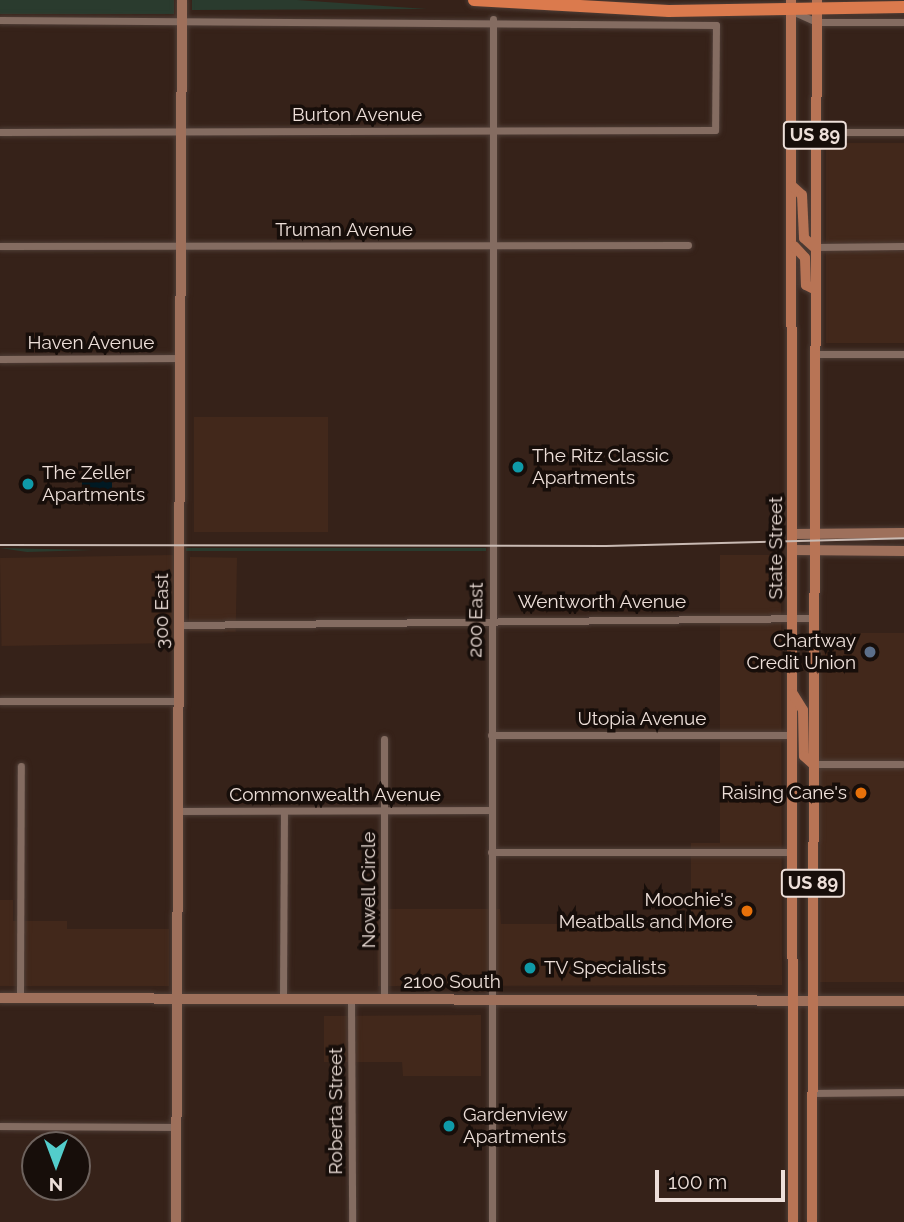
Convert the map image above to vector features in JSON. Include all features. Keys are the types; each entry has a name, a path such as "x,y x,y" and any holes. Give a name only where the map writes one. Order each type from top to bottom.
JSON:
{"highway":[{"path":"474,0 792,5 817,10 904,7"}],"main road":[{"name":"State Street","path":"792,5 793,1222"},
{"name":"State Street","path":"813,1222 814,247 817,10"},
{"path":"792,187 802,195 804,238 814,247"},
{"path":"794,246 805,258 806,285 814,289"},
{"path":"793,694 803,709 804,756 813,764"}],"street":[{"name":"300 East","path":"176,1222 182,0"},
{"path":"817,10 904,22"},
{"path":"0,20 493,19"},
{"name":"Burton Avenue","path":"0,132 715,130 716,25 493,19"},
{"name":"200 East","path":"492,1222 490,1000 493,19"},
{"path":"815,132 904,132"},
{"name":"Truman Avenue","path":"0,246 688,245"},
{"path":"814,247 904,246"},
{"path":"814,354 904,354"},
{"name":"Haven Avenue","path":"0,359 181,358"},
{"path":"793,534 904,533"},
{"path":"793,550 904,551"},
{"name":"Wentworth Avenue","path":"180,625 814,618"},
{"path":"0,701 178,701"},
{"name":"Utopia Avenue","path":"491,735 793,735"},
{"name":"Nowell Circle","path":"384,739 384,999"},
{"path":"813,764 902,764"},
{"path":"20,998 21,766"},
{"name":"Commonwealth Avenue","path":"179,811 491,810"},
{"path":"283,999 284,811"},
{"path":"491,852 793,852"},
{"name":"2100 South","path":"0,998 904,1002"},
{"name":"Roberta Street","path":"351,999 352,1222"},
{"path":"813,1093 904,1093"},
{"path":"0,1126 177,1127"}],"shaded area":[{"path":"826,143 904,143 904,343 826,343"},
{"path":"194,417 328,417 328,532 194,532"},
{"path":"173,555 175,643 2,646 0,558"},
{"path":"720,555 781,555 782,985 378,986 377,909 500,909 501,924 691,924 691,843 720,843"},
{"path":"190,557 237,558 236,632 189,631"},
{"path":"820,633 904,633 904,982 820,982"},
{"path":"0,900 13,900 13,921 67,921 67,929 169,929 169,986 0,986"},
{"path":"481,1015 481,1076 403,1076 402,1062 324,1062 324,1016"}],"green space":[{"path":"0,0 174,0 174,14 0,14"},
{"path":"192,0 297,0 427,9 192,10"},
{"path":"0,548 93,550 27,552"},
{"path":"186,548 486,548 486,551 186,551"}],"water":[{"path":"82,478 112,478 112,490 82,490"}],"tram line":[{"path":"0,545 606,546 904,538"}],"place":[{"name":"The Ritz Classic Apartments","path":"518,467"},
{"name":"The Zeller Apartments","path":"28,484"},
{"name":"Chartway Credit Union","path":"870,652"},
{"name":"Raising Cane's","path":"861,793"},
{"name":"Moochie's Meatballs and More","path":"747,911"},
{"name":"TV Specialists","path":"530,968"},
{"name":"Gardenview Apartments","path":"449,1126"}]}
